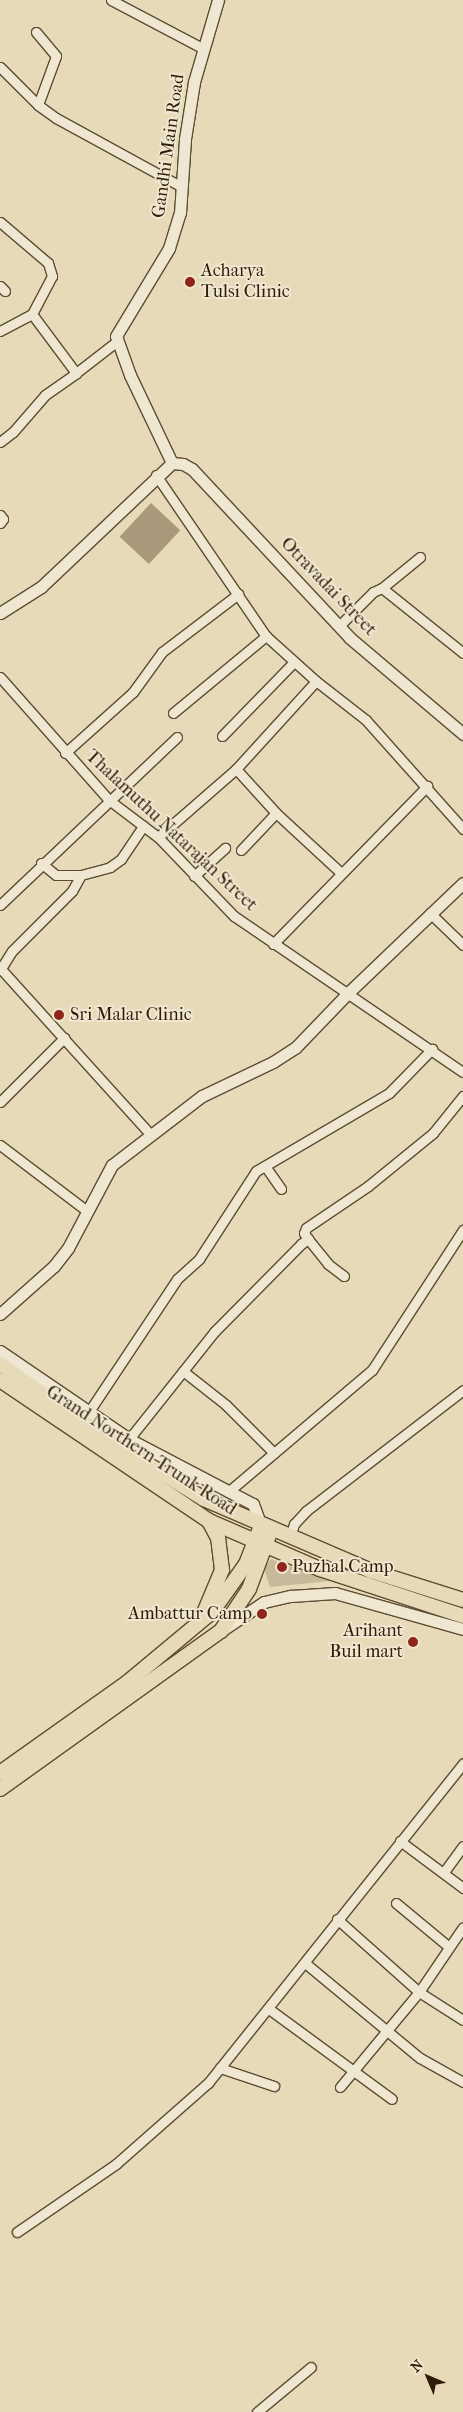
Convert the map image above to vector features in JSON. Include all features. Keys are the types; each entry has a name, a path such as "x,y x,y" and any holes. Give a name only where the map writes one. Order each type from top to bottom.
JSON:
{"main road":[{"name":"Grand Northern Trunk Road","path":"0,1364 144,1464 204,1499 266,1528 371,1571 463,1600"},
{"name":"Grand Northern Trunk Road","path":"0,1380 208,1521 259,1545 424,1606 463,1616"},
{"path":"197,1624 213,1594 222,1570 218,1538 208,1521"},
{"path":"0,1789 221,1631 249,1589 259,1545 266,1528"},
{"path":"0,1773 128,1682 197,1624 227,1594 259,1545"}],"street":[{"path":"111,0 202,48"},
{"name":"Gandhi Main Road","path":"116,342 130,309 169,248 180,214 185,139 202,48 218,0"},
{"path":"36,32 56,56 38,105"},
{"path":"2,73 38,105 182,187"},
{"path":"0,222 51,268 52,276 32,314 0,331"},
{"path":"32,314 76,373"},
{"path":"0,442 14,432 45,395 116,342 172,463 156,475 41,587 0,613"},
{"name":"Otravadai Street","path":"172,463 184,464 192,469 339,626 463,734"},
{"path":"156,475 266,636 316,681 366,720 427,786 463,829"},
{"path":"0,515 4,520 0,523"},
{"path":"339,626 373,592 382,588 420,557"},
{"path":"382,588 463,653"},
{"path":"65,753 133,692 162,652 238,594"},
{"path":"173,713 266,636"},
{"path":"222,736 294,662"},
{"name":"Thalamuthu Natarajan Street","path":"0,677 65,753 109,800 158,837 227,910 273,944 432,1049 463,1072"},
{"path":"158,837 236,769 316,681"},
{"path":"0,905 41,863 177,737"},
{"path":"236,769 276,813 341,873"},
{"path":"273,944 427,786"},
{"path":"241,850 276,813"},
{"path":"41,863 56,875 81,875 110,867 121,859 143,826"},
{"path":"194,876 225,848"},
{"path":"81,875 67,896 12,951 1,969 150,1134"},
{"path":"0,1314 54,1266 112,1165 202,1096 273,1062 296,1047 348,993 463,883"},
{"path":"430,913 463,945"},
{"path":"0,1102 64,1038"},
{"path":"88,1413 177,1278 198,1260 236,1206 249,1179 265,1166 389,1093 432,1049"},
{"path":"344,1276 328,1264 308,1239 304,1233 306,1228 368,1186 434,1133 463,1096"},
{"path":"0,1145 87,1211"},
{"path":"265,1166 281,1189"},
{"path":"228,1492 372,1370 463,1230"},
{"path":"129,1439 183,1371 253,1291 308,1239"},
{"path":"0,1351 88,1413 129,1439 253,1504 266,1528"},
{"path":"183,1371 226,1405 274,1453"},
{"path":"290,1537 294,1524 306,1511 463,1390"},
{"path":"221,1631 264,1602 291,1596 336,1593 463,1629"},
{"path":"17,2232 116,2164 187,2102 220,2068 269,2009 337,1919 463,1763"},
{"path":"400,1841 463,1888"},
{"path":"444,1872 463,1846"},
{"path":"396,1904 449,1947"},
{"path":"337,1919 419,1992 463,2020"},
{"path":"340,2087 419,1992 463,1927"},
{"path":"305,1963 420,2058 463,2082"},
{"path":"269,2009 351,2072 392,2099"},
{"path":"220,2068 274,2086"},
{"path":"257,2412 311,2367"}],"shaded area":[{"path":"151,503 180,530 149,564 120,537"},
{"path":"271,1559 331,1581 270,1587 264,1569"}],"place":[{"name":"Acharya Tulsi Clinic","path":"190,282"},
{"name":"Sri Malar Clinic","path":"59,1015"},
{"name":"Puzhal Camp","path":"282,1567"},
{"name":"Ambattur Camp","path":"262,1614"},
{"name":"Arihant Buil mart","path":"413,1642"}]}
